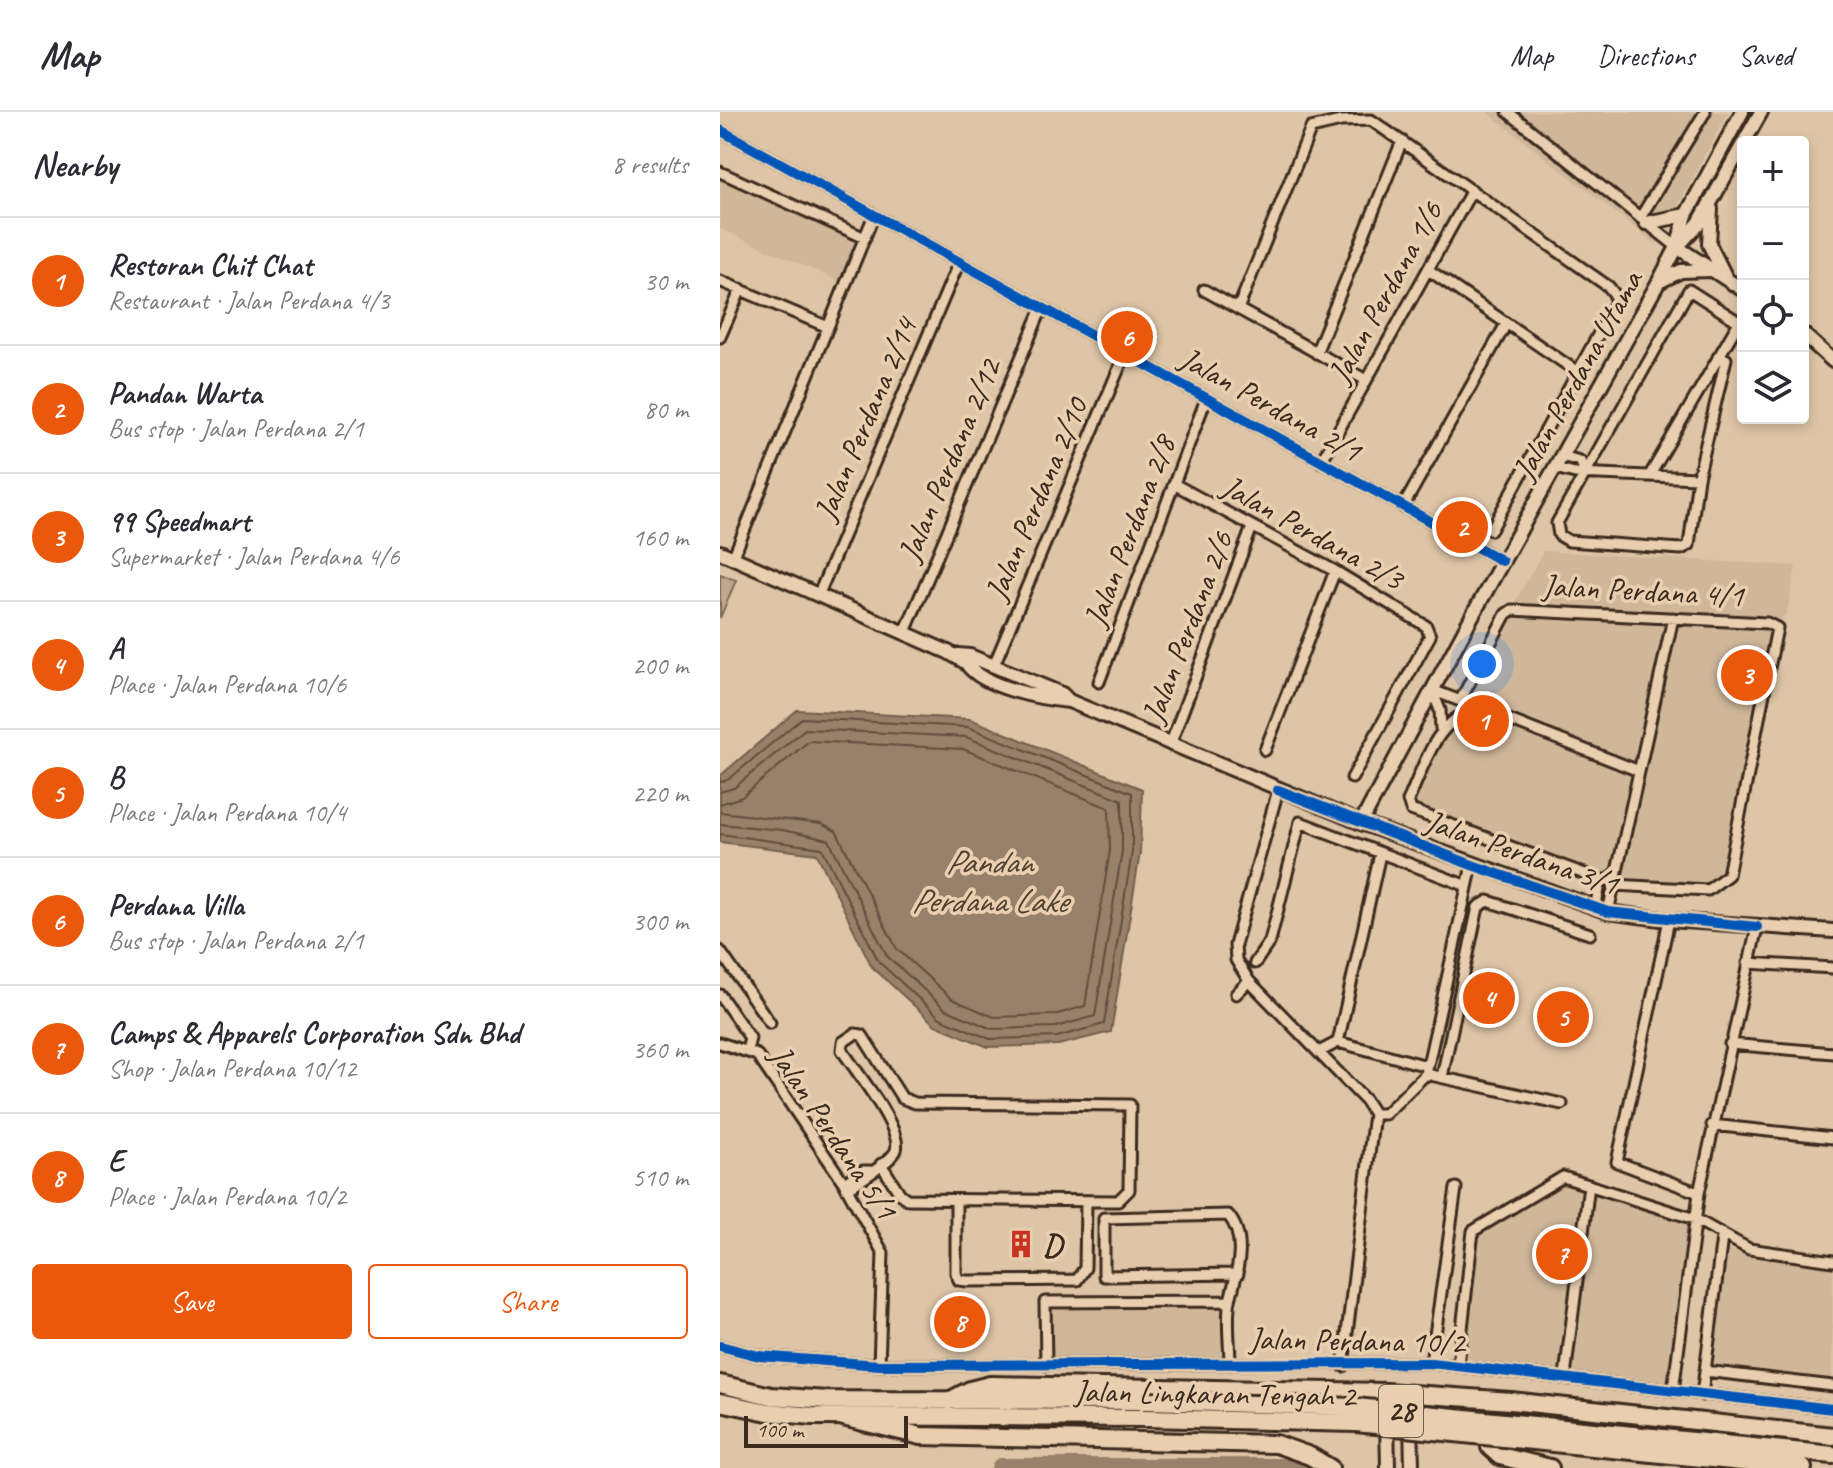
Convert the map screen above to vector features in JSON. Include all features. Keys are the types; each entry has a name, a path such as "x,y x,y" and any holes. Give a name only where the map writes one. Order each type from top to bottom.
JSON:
{"highway":[{"name":"Jalan Lingkaran Tengah 2","path":"720,1384 771,1396 827,1400 949,1401 1147,1410 1833,1455"},
{"path":"949,1401 970,1390 990,1385 1386,1392 1511,1401 1833,1436"},
{"path":"1282,1388 1299,1400 1304,1418 1298,1434 1284,1446"},
{"path":"1511,1401 1495,1411 1488,1430 1490,1447 1500,1456 1550,1468"},
{"name":"Jalan Lingkaran Tengah 2","path":"720,1402 768,1412 843,1417 1147,1410"},
{"path":"843,1417 921,1436 1284,1446 1330,1468"},
{"name":"Jalan Lingkaran Tengah 2","path":"1652,1445 1803,1468"}],"street":[{"path":"1508,112 1677,247"},
{"path":"1643,221 1705,112"},
{"name":"Jalan Perdana Utama","path":"1361,823 1502,561 1658,283 1677,247 1686,215 1742,112"},
{"name":"Jalan Perdana Utama","path":"1748,136 1761,112"},
{"path":"1238,309 1311,128 1341,121 1371,120 1597,279 1615,295 1615,304 1491,530"},
{"name":"Jalan Perdana 2/1","path":"720,130 1502,561"},
{"path":"1316,353 1402,141"},
{"name":"Jalan Perdana Utama","path":"1677,247 1699,223 1737,155"},
{"path":"720,172 865,238"},
{"name":"Jalan Perdana 1/6","path":"1321,462 1430,271 1472,190"},
{"path":"1713,198 1709,244 1726,278"},
{"path":"733,558 874,215"},
{"path":"1643,221 1686,215"},
{"name":"Jalan Perdana Utama","path":"1677,247 1737,286"},
{"name":"Jalan Perdana 2/14","path":"818,596 959,262"},
{"path":"1430,271 1579,373"},
{"path":"1658,283 1681,271 1713,271"},
{"path":"720,281 828,327"},
{"path":"720,337 741,289"},
{"path":"1204,290 1366,380"},
{"path":"1650,475 1718,357 1739,322 1689,290 1557,523 1559,535 1569,541 1681,549 1689,545 1693,537 1698,478 1726,359 1718,357"},
{"name":"Jalan Perdana 2/12","path":"905,632 1042,308"},
{"path":"1403,507 1506,324"},
{"path":"1809,339 1833,361"},
{"name":"Jalan Perdana 2/10","path":"994,665 1125,354"},
{"name":"Jalan Perdana 2/8","path":"1099,682 1206,399"},
{"path":"1558,462 1575,473 1585,471 1698,478"},
{"name":"Jalan Perdana 2/3","path":"1174,484 1335,571 1426,626 1430,636 1352,778"},
{"name":"Jalan Perdana 2/6","path":"1170,745 1252,527"},
{"name":"Jalan Perdana 3/1","path":"720,552 955,655 994,665 1062,694 1064,701"},
{"path":"1265,750 1335,571"},
{"name":"Jalan Perdana 4/1","path":"1460,701 1506,614 1519,609 1767,623 1777,628 1728,875 1708,890 1614,885"},
{"path":"1601,910 1614,885 1673,618"},
{"name":"Jalan Perdana 3/1","path":"955,655 974,674 1040,699 1064,701 1361,823 1601,910 1669,920 1833,931"},
{"path":"1432,690 1639,771"},
{"path":"1432,690 1440,710 1441,729 1408,801 1411,810 1601,880 1610,880 1616,873"},
{"path":"1441,729 1463,714 1479,708"},
{"path":"1278,790 1235,945 1236,960 1249,981 1374,1114 1385,1114 1427,1070 1472,865"},
{"path":"1255,963 1270,941 1300,822 1467,886"},
{"path":"1338,1042 1380,854"},
{"path":"1601,880 1601,910"},
{"path":"1442,1077 1478,907 1482,902 1488,901 1590,934"},
{"path":"1669,920 1617,1162 1699,1193"},
{"path":"1673,1391 1699,1193 1757,927"},
{"path":"720,951 770,1023"},
{"path":"1748,963 1833,968"},
{"path":"1236,994 1249,981"},
{"path":"720,995 750,1038 747,1051"},
{"path":"733,1047 737,1036 744,1030"},
{"path":"845,1186 863,1171 870,1171 881,1164 896,1150 894,1131 842,1050 843,1042 855,1034 862,1035 902,1098 915,1103 1130,1105 1129,1190 1118,1201 907,1199 900,1194 881,1164"},
{"path":"1319,1052 1338,1042 1442,1077 1562,1104"},
{"name":"Jalan Perdana 5/1","path":"720,1043 757,1055 845,1186 883,1253 879,1365"},
{"path":"1730,1044 1833,1053"},
{"path":"1343,1366 1374,1114"},
{"path":"1712,1125 1833,1138"},
{"path":"1458,1365 1473,1231 1563,1177 1695,1219 1722,1237 1749,1249 1833,1261"},
{"path":"1565,1376 1589,1185"},
{"path":"1431,1363 1456,1188"},
{"path":"956,1200 956,1273 959,1280 967,1281 1077,1280 1085,1268 1086,1202"},
{"path":"1230,1364 1230,1301 1238,1274 1239,1228 1228,1215 1109,1215 1102,1225 1104,1276 1238,1274"},
{"path":"1702,1395 1722,1237"},
{"path":"1046,1365 1045,1302 1230,1301"},
{"name":"Jalan Perdana 10/2","path":"720,1346 759,1356 879,1365 1343,1366 1431,1363 1833,1407"},
{"path":"1705,1371 1833,1386"},
{"path":"1386,1392 1388,1461"},
{"path":"1411,1393 1412,1462"}],"shaded area":[{"path":"1487,112 1728,112 1657,245"},
{"path":"720,177 858,240 841,282 720,229"},
{"path":"1543,551 1796,566 1787,613 1778,623 1769,658 1725,873 1708,886 1619,881 1415,808 1413,802 1444,731"},
{"path":"720,574 736,580 720,618"},
{"path":"1565,1180 1691,1223 1669,1386 1463,1362 1476,1233"},
{"path":"1725,1250 1833,1265 1832,1380 1711,1368"},
{"path":"1226,1304 1225,1359 1051,1361 1050,1306"}],"water":[{"name":"Pandan Perdana Lake","path":"797,710 970,719 1142,789 1140,853 1111,1032 1058,1045 988,1047 935,1025 872,967 817,854 720,842 720,776"}],"waterway":[{"path":"1001,1468 1305,1468"}],"cycle path":[{"path":"720,130 1502,561"},
{"path":"1278,790 1472,865 1608,912 1757,927"},
{"path":"720,1346 759,1356 879,1365 1431,1363 1833,1409"}],"place":[{"name":"Perdana Villa","path":"1127,337"},
{"name":"Pandan Warta","path":"1462,527"},
{"name":"99 Speedmart","path":"1747,675"},
{"name":"Restoran Chit Chat","path":"1483,721"},
{"name":"A","path":"1489,998"},
{"name":"B","path":"1563,1017"},
{"name":"D","path":"1021,1244"},
{"name":"Camps & Apparels Corporation Sdn Bhd","path":"1562,1254"},
{"name":"E","path":"960,1322"}]}
